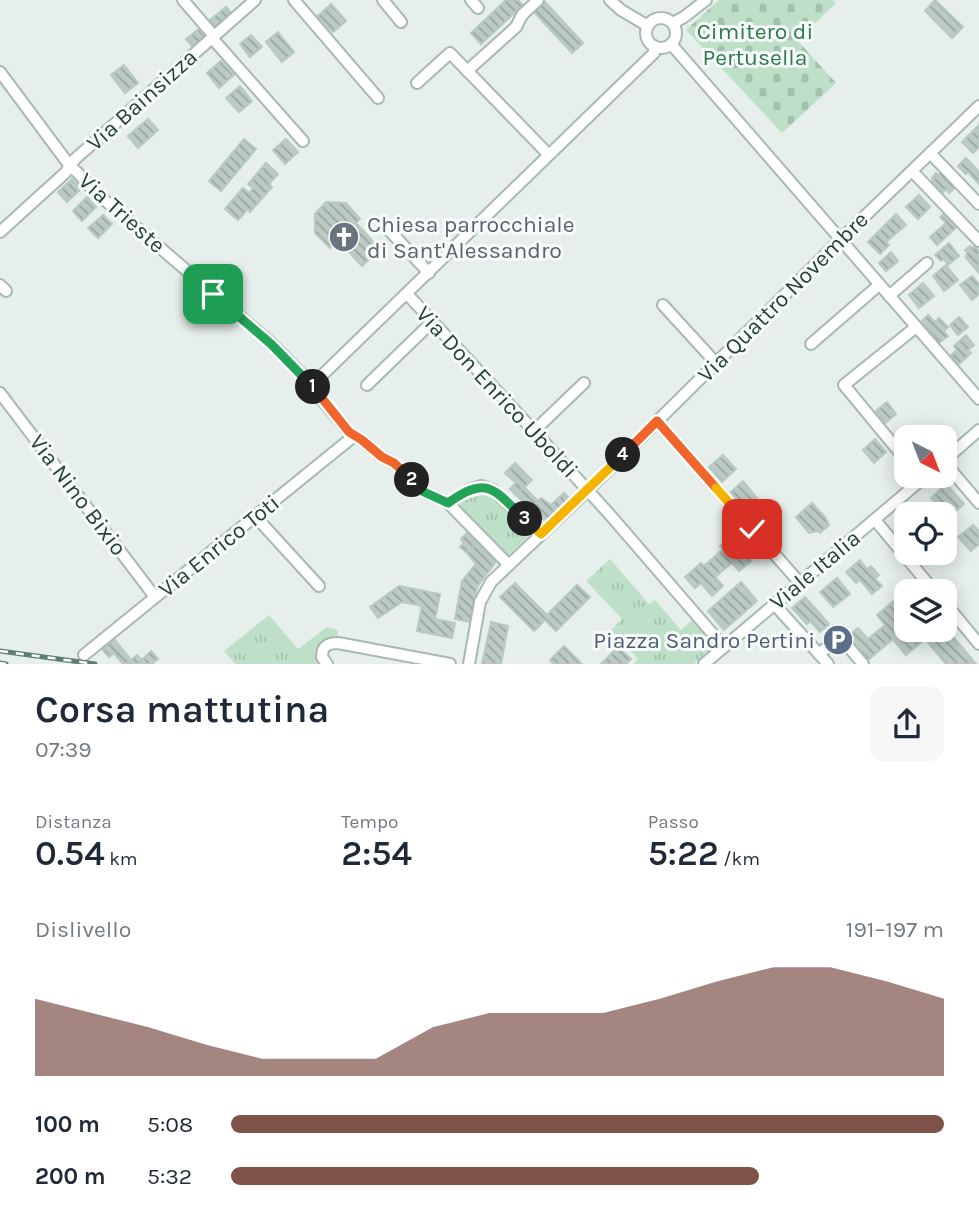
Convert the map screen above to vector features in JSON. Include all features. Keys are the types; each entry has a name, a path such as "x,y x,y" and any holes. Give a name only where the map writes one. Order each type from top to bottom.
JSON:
{"street":[{"path":"183,0 303,141"},
{"name":"Via Bainsizza","path":"0,232 65,173 85,151 255,0"},
{"path":"293,0 379,97"},
{"path":"383,0 401,22"},
{"path":"467,71 516,27 522,15 538,0"},
{"path":"610,0 648,26"},
{"path":"673,23 706,0"},
{"path":"312,386 654,53 654,46 646,34 648,26 659,18 668,19 673,23 675,40 664,47 654,46"},
{"path":"671,44 979,399"},
{"path":"417,83 450,53 548,155"},
{"name":"Via Trieste","path":"2,80 70,166 94,191 271,344 312,386 354,436 394,463 424,492 448,503 509,565"},
{"name":"Via Quattro Novembre","path":"469,664 480,602 491,582 979,106"},
{"path":"930,153 979,204"},
{"path":"912,171 979,241"},
{"path":"388,229 429,273"},
{"path":"888,296 927,263"},
{"path":"811,344 879,285"},
{"name":"Via Don Enrico Uboldi","path":"407,295 534,430 724,647"},
{"path":"663,305 716,363"},
{"path":"368,385 432,322"},
{"path":"894,445 844,385 916,327"},
{"path":"534,430 584,383"},
{"name":"Via Nino Bixio","path":"0,393 155,597"},
{"path":"657,421 800,583"},
{"path":"957,451 979,430"},
{"name":"Via Enrico Toti","path":"84,655 354,436"},
{"path":"957,476 979,503"},
{"path":"448,503 481,486 494,490 541,534"},
{"name":"Viale Italia","path":"704,664 911,488"},
{"path":"256,517 319,586"},
{"path":"875,520 924,579"},
{"path":"775,605 828,664"},
{"path":"957,617 979,644"},
{"path":"819,654 839,637 863,664"},
{"path":"327,664 322,657 322,651 332,643 338,643 450,664"}],"green space":[{"name":"Cimitero di Pertusella","path":"719,0 833,0 836,3 797,40 836,83 782,133 686,30"},
{"path":"481,495 496,497 532,532 509,555 459,506 466,499"},
{"path":"610,559 649,604 655,600 681,630 693,619 716,643 694,664 633,664 638,659 611,630 622,619 586,581"},
{"path":"269,615 298,649 327,627 338,630 337,638 323,643 318,650 322,664 235,664 224,651"}],"building":[{"path":"506,0 518,0 523,5 481,44 471,33"},
{"path":"935,0 963,27 952,38 925,11"},
{"path":"545,2 583,43 572,53 534,12"},
{"path":"331,4 346,21 333,32 318,16"},
{"path":"226,7 232,14 216,28 210,20"},
{"path":"199,29 205,36 193,47 186,39"},
{"path":"278,32 294,52 282,62 266,42"},
{"path":"251,35 262,47 250,57 240,44"},
{"path":"221,61 234,75 219,88 207,73"},
{"path":"124,65 138,83 125,93 111,75"},
{"path":"240,86 252,101 239,112 226,98"},
{"path":"148,119 158,130 138,148 128,136"},
{"path":"979,125 979,147 973,153 962,142"},
{"path":"244,139 256,149 221,191 209,181"},
{"path":"286,139 298,152 285,164 273,150"},
{"path":"966,158 979,172 979,184 958,166"},
{"path":"266,163 278,174 269,184 272,187 250,212 248,209 238,220 225,209 243,188 249,193 253,188 248,184"},
{"path":"942,172 956,187 949,193 946,189 942,193 931,182 936,173 938,175"},
{"path":"72,179 81,189 67,202 58,192"},
{"path":"919,195 930,207 918,219 906,207"},
{"path":"87,197 96,207 82,221 73,211"},
{"name":"Chiesa parrocchiale di Sant'Alessandro","path":"326,202 346,203 360,219 356,223 380,249 362,266 338,240 330,248 315,233 315,214"},
{"path":"948,210 961,223 937,245 930,237 946,223 940,217"},
{"path":"896,214 906,225 886,242 889,245 880,254 868,242"},
{"path":"103,215 112,224 98,238 88,228"},
{"path":"949,243 959,256 948,265 944,259 941,261 935,255"},
{"path":"975,246 979,251 979,273 966,258 965,250"},
{"path":"891,252 898,261 886,271 879,263"},
{"path":"946,265 958,280 944,291 933,276"},
{"path":"972,276 979,284 979,294 972,300 960,285"},
{"path":"923,283 934,296 919,308 909,295"},
{"path":"928,315 935,322 939,318 948,327 944,331 948,336 939,343 921,322"},
{"path":"959,317 968,327 958,335 950,325"},
{"path":"966,335 974,345 968,350 971,353 958,365 950,356 957,350 954,346"},
{"path":"887,402 896,414 885,423 876,411"},
{"path":"875,439 886,452 874,463 863,450"},
{"path":"723,455 736,469 722,482 709,467"},
{"path":"515,463 532,480 516,495 510,489 516,483 505,473"},
{"path":"743,481 757,498 745,508 731,492"},
{"path":"524,487 538,501 531,508 516,495"},
{"path":"942,488 950,488 964,504 957,510 957,502 934,502 931,498"},
{"path":"564,493 571,500 553,519 544,520 531,508 541,498 551,505"},
{"path":"812,503 829,525 820,533 809,533 796,517"},
{"path":"973,525 979,531 979,544 971,551 958,537"},
{"path":"737,531 747,543 740,548 751,561 739,571 732,563 715,577 723,586 712,596 701,583 695,588 685,577 701,563 704,566 723,549 720,546"},
{"path":"468,532 478,542 467,553 460,547 464,543 461,539"},
{"path":"478,542 497,560 477,587 470,622 455,619 462,581 476,564 467,553"},
{"path":"860,560 867,569 871,566 879,575 875,579 882,586 872,594 860,580 856,583 846,572"},
{"path":"837,578 850,594 833,607 820,592"},
{"path":"741,582 757,601 724,630 708,611"},
{"path":"515,583 547,615 577,585 590,597 556,631 545,620 534,631 500,597"},
{"path":"399,586 440,594 435,619 455,623 452,638 417,631 422,606 402,602 378,618 370,607"},
{"path":"805,597 829,624 820,632 810,621 807,624 792,608"},
{"path":"894,601 894,640 868,660 848,636 858,628 868,639 885,625 877,615"},
{"path":"491,622 508,626 501,664 482,664"},
{"path":"114,639 131,660 137,655 142,660 151,651 158,659 152,664 122,663 114,653 109,657 102,649"},
{"path":"957,641 976,664 946,664 928,642"},
{"path":"895,642 922,642 906,655"},
{"path":"564,646 582,664 553,664 550,660"},
{"path":"618,647 631,659 626,664 601,664"}],"railway":[{"path":"0,651 95,664"},
{"path":"0,663 6,664"}],"place":[{"name":"Chiesa parrocchiale di Sant'Alessandro","path":"344,237"},
{"name":"Piazza Sandro Pertini","path":"838,640"}],"route":[{"path":"213,294 271,344 312,386 349,432 394,463 424,492 448,503 481,486 494,490 541,534 657,421 752,529"}]}
